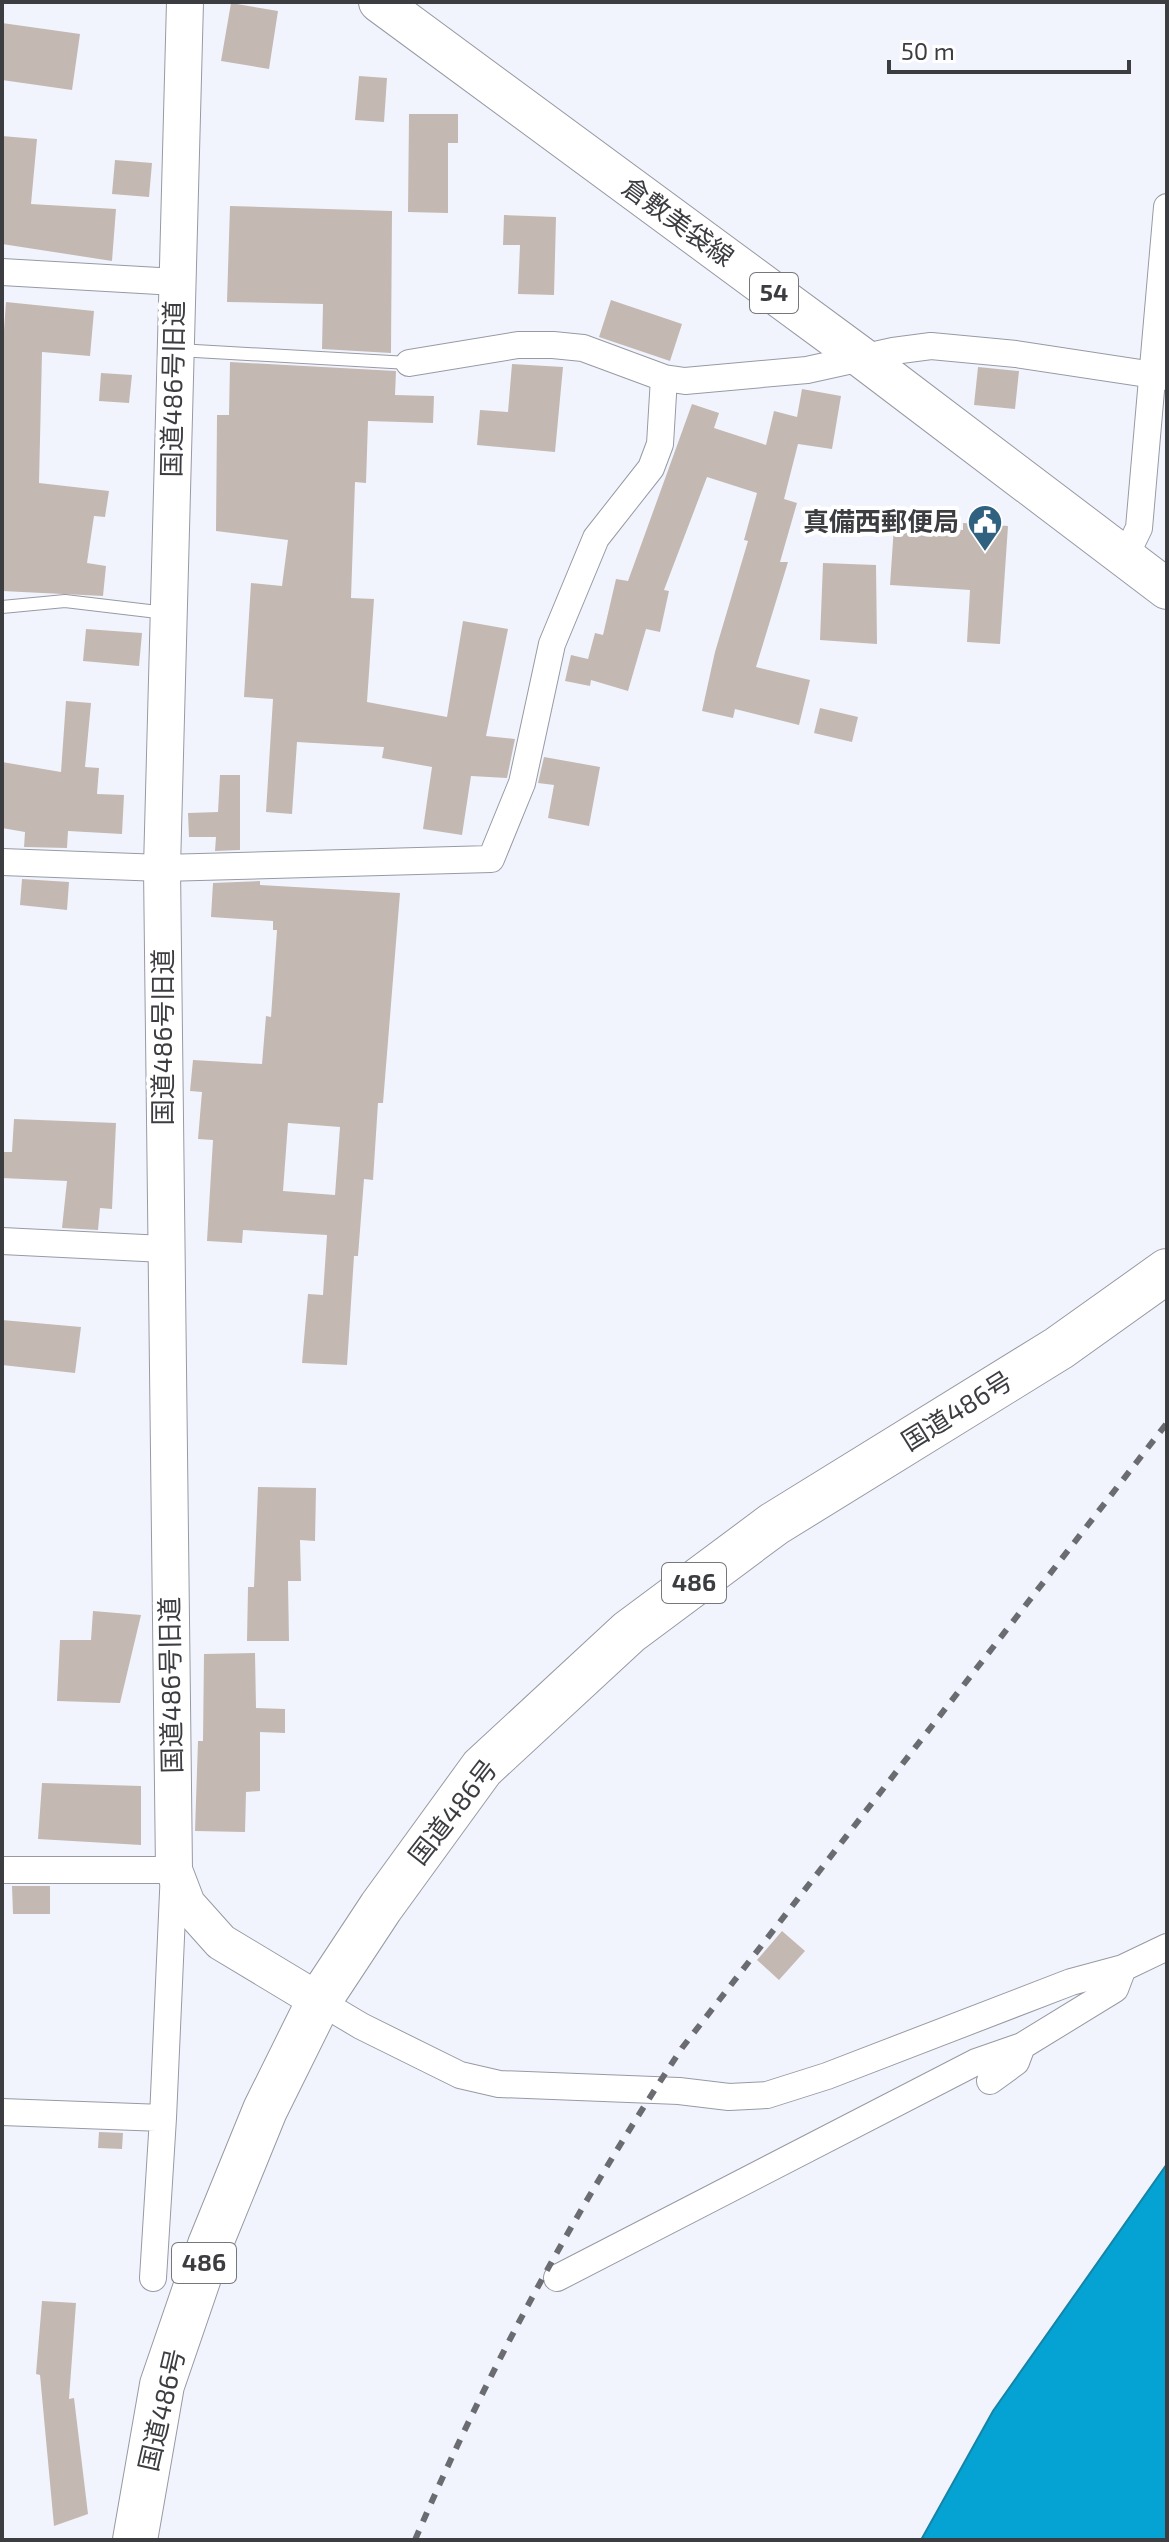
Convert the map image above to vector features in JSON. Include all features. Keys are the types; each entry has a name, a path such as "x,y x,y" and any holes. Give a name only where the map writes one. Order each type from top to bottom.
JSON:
{"highway":[{"name":"国道486号","path":"135,2540 162,2385 215,2231 265,2110 319,2001 381,1907 482,1768 629,1632 774,1524 1059,1348 1167,1271"}],"main road":[{"name":"倉敷美袋線","path":"379,2 861,357 1167,589"}],"street":[{"name":"国道486号旧道","path":"185,2 162,868 164,1249 174,1870 187,1904 221,1942 319,2001"},
{"path":"1125,557 1139,528 1160,377 1167,207"},
{"path":"2,272 176,282"},
{"path":"409,363 518,345 553,345 583,348 664,378 685,381 807,370 861,357 931,346 1160,377"},
{"path":"2,862 162,868 491,859 522,783 552,644 596,538 651,468 660,444 664,378"},
{"path":"2,1241 164,1249"},
{"path":"2,1870 174,1870 153,2278"},
{"path":"319,2001 373,2033 460,2075 499,2084 679,2091 729,2097 767,2095 827,2076 1071,1982 1123,1968 1167,1947"},
{"path":"557,2278 976,2062 1022,2046 1115,1989 1123,1968"},
{"path":"990,2081 1016,2062 1022,2046"},
{"path":"2,2112 163,2118"}],"lane":[{"path":"174,349 409,363"},
{"path":"2,607 65,601 167,613"}],"water":[{"path":"1167,2164 1167,2540 921,2540 993,2411"}],"building":[{"path":"231,3 278,11 269,69 221,61"},
{"path":"2,23 80,34 72,90 2,80"},
{"path":"359,76 387,78 384,122 355,120"},
{"path":"409,114 458,114 458,143 448,143 448,213 408,212"},
{"path":"2,136 37,139 31,204 116,209 112,261 2,244"},
{"path":"115,160 152,163 149,197 112,194"},
{"path":"230,206 392,211 391,353 322,349 323,304 227,302"},
{"path":"504,215 556,217 554,295 518,294 520,245 503,245"},
{"path":"611,300 682,324 670,361 599,337"},
{"path":"6,302 94,311 90,356 42,352 39,483 109,491 105,517 94,516 87,563 106,566 103,596 2,591 2,358"},
{"path":"230,362 396,371 395,395 434,396 433,423 368,421 366,483 355,482 351,598 374,599 367,702 447,717 463,621 508,629 486,736 515,739 507,778 471,776 462,835 423,829 432,767 382,758 384,747 297,742 292,814 266,812 273,699 244,697 251,583 282,586 288,540 216,531 217,415 229,415"},
{"path":"512,364 563,367 555,452 477,445 480,410 508,412"},
{"path":"978,367 1019,371 1015,409 974,405"},
{"path":"101,373 132,375 129,403 99,401"},
{"path":"802,389 841,396 832,449 798,444 784,499 797,503 780,562 788,562 756,667 810,680 799,725 735,709 733,718 702,711 715,652 748,541 744,540 757,493 707,477 664,590 669,591 660,632 646,629 628,691 591,680 590,686 565,681 571,655 588,659 595,633 603,635 616,579 628,581 692,404 719,413 714,428 766,445 774,411 797,417"},
{"path":"963,523 1008,526 1000,644 967,642 970,590 890,585 894,526 963,530"},
{"path":"823,563 876,565 877,644 820,640"},
{"path":"86,629 142,633 139,666 83,661"},
{"path":"66,701 91,703 85,767 99,768 97,794 124,795 122,834 68,831 67,848 24,847 25,832 2,828 2,762 61,772"},
{"path":"820,708 858,717 852,742 814,733"},
{"path":"544,757 600,767 589,826 548,818 554,785 538,783"},
{"path":"220,775 240,775 240,850 215,851 216,837 189,837 188,813 218,812"},
{"path":"22,879 69,882 67,910 20,905"},
{"path":"260,881 260,885 400,893 383,1103 378,1103 373,1180 364,1179 358,1256 354,1256 347,1365 302,1363 308,1294 323,1295 327,1235 243,1230 242,1243 207,1241 213,1140 198,1139 202,1092 190,1091 193,1060 262,1064 266,1016 271,1017 277,930 273,930 273,921 211,917 213,883","holes":["288,1123 340,1127 335,1195 283,1191"]},
{"path":"14,1119 116,1123 112,1209 100,1208 98,1230 62,1228 67,1181 2,1178 2,1152 12,1152"},
{"path":"2,1320 81,1327 75,1373 2,1365"},
{"path":"258,1487 316,1488 315,1541 300,1540 301,1581 288,1581 289,1641 247,1641 248,1587 254,1587"},
{"path":"93,1611 141,1615 120,1703 57,1701 60,1640 91,1640"},
{"path":"255,1653 256,1708 285,1709 285,1733 260,1732 260,1791 246,1792 245,1832 195,1831 198,1741 203,1741 204,1654"},
{"path":"42,1783 141,1786 141,1845 38,1839"},
{"path":"12,1886 50,1886 50,1914 13,1914"},
{"path":"782,1931 805,1951 779,1980 757,1960"},
{"path":"99,2132 123,2133 122,2149 98,2148"},
{"path":"42,2301 76,2303 69,2399 74,2398 88,2514 54,2526 40,2375 36,2374"}],"railway":[{"path":"415,2540 473,2412 537,2288 607,2167 682,2048 1167,1423"}],"place":[{"name":"真備西郵便局","path":"985,553"}]}
